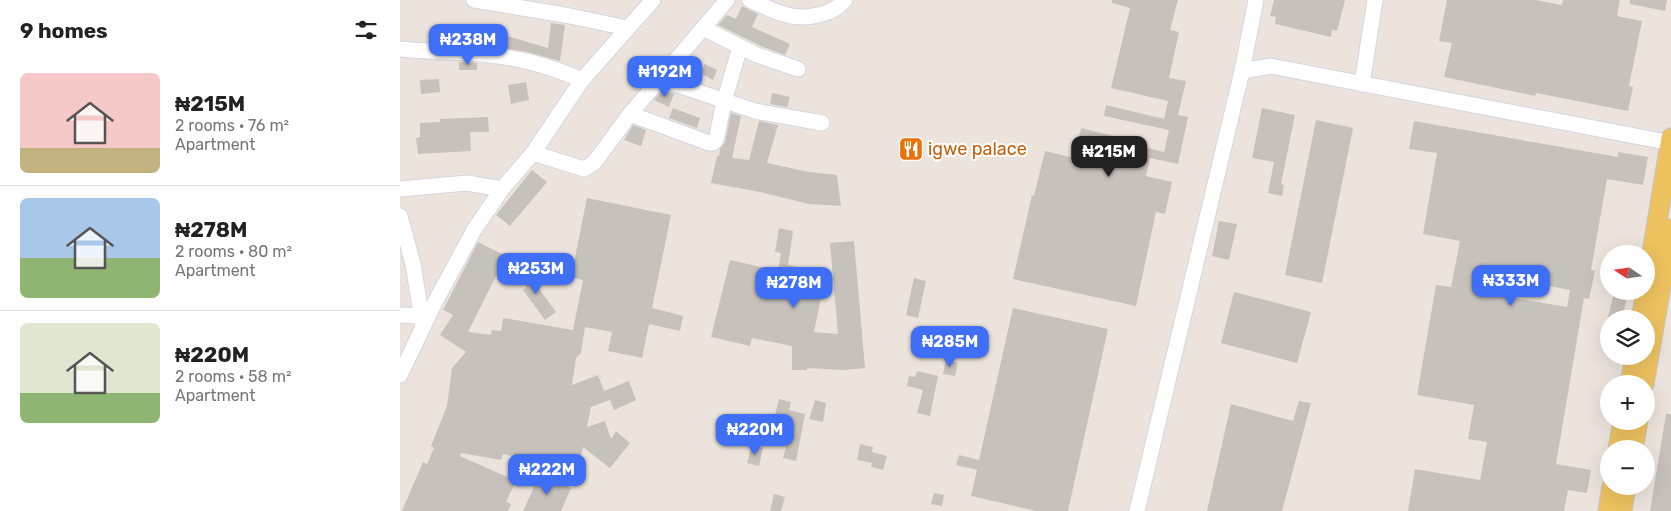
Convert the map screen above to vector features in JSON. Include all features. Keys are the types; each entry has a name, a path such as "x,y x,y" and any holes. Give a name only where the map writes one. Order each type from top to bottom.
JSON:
{"main road":[{"path":"1655,247 1667,189 1671,141"},
{"path":"1646,375 1671,229"},
{"path":"1608,511 1611,495"},
{"path":"1622,511 1625,495"}],"street":[{"path":"474,0 566,7 627,28"},
{"path":"400,375 422,321 474,230 502,188 533,153 582,80 653,0"},
{"path":"533,153 584,170 594,163 630,114 727,0"},
{"path":"750,0 787,15 801,17 828,12 839,7 845,0"},
{"path":"1137,511 1242,70 1256,0"},
{"path":"1362,84 1374,0"},
{"path":"703,28 757,55 798,69"},
{"path":"630,114 713,143 716,140 724,102 740,47"},
{"path":"400,49 515,58 551,68 582,80"},
{"path":"1242,70 1271,66 1671,141"},
{"path":"660,79 755,111 822,123"},
{"path":"400,189 467,184 502,188"},
{"path":"400,219 413,264 422,321"},
{"path":"400,315 422,321"}],"building":[{"path":"1112,0 1178,0 1170,30 1179,32 1169,78 1186,81 1178,115 1188,117 1178,164 1150,158 1146,176 1172,182 1165,214 1156,212 1136,306 1013,279 1032,195 1034,196 1045,151 1074,158 1081,128 1137,142 1136,145 1164,152 1169,130 1104,116 1106,105 1164,119 1168,101 1111,88 1130,8 1112,3"},
{"path":"1274,0 1345,0 1337,31 1332,30 1331,37 1275,24 1276,17 1270,16"},
{"path":"1447,0 1535,0 1562,5 1563,0 1620,0 1617,16 1642,21 1629,86 1633,87 1628,111 1536,93 1535,96 1444,77 1452,43 1439,41"},
{"path":"1630,0 1667,0 1665,11 1630,4"},
{"path":"742,6 758,14 752,27 790,44 785,55 761,46 718,25 727,15 736,19"},
{"path":"551,23 565,25 560,61 527,52 490,46 494,32 548,48"},
{"path":"459,62 477,63 477,70 459,70"},
{"path":"705,64 717,70 713,80 700,73"},
{"path":"682,67 698,73 695,81 676,74"},
{"path":"439,79 440,92 421,94 420,80"},
{"path":"526,82 529,100 511,104 508,85"},
{"path":"663,90 674,94 669,107 654,100"},
{"path":"772,93 790,97 787,107 770,104"},
{"path":"673,108 700,118 697,128 669,118"},
{"path":"1262,108 1295,115 1281,184 1284,185 1282,196 1268,193 1274,162 1252,158"},
{"path":"731,113 741,116 732,158 749,160 759,121 778,125 767,163 809,172 837,175 841,206 809,204 711,183 717,156 719,156 720,149 725,142"},
{"path":"488,117 489,132 470,132 471,151 418,154 416,138 420,137 420,123 440,122 440,119"},
{"path":"1316,120 1353,128 1322,283 1285,275"},
{"path":"1414,121 1618,157 1618,152 1648,157 1643,185 1607,179 1591,270 1595,271 1589,299 1584,298 1556,464 1591,470 1587,493 1568,490 1564,511 1408,511 1415,469 1480,480 1487,442 1468,439 1474,405 1417,395 1436,285 1451,287 1460,241 1423,234 1437,153 1409,149","holes":["1494,275 1570,290 1567,307 1490,294"]},
{"path":"633,125 646,130 641,146 624,140"},
{"path":"532,170 547,182 510,226 496,215"},
{"path":"587,198 671,215 652,308 683,316 680,331 649,324 642,358 608,351 612,332 585,327 581,353 576,358 572,385 598,375 604,391 629,381 636,400 614,410 610,400 591,407 587,427 605,421 611,439 616,431 630,443 610,468 583,447 578,469 503,454 501,460 461,453 460,456 516,481 506,502 511,504 508,511 402,511 423,462 427,464 434,448 431,446 447,406 452,368 466,352 440,335 453,315 443,310 478,242 506,256 468,332 491,335 492,330 501,331 503,318 573,330 583,280 571,277"},
{"path":"1219,221 1237,224 1229,260 1212,256"},
{"path":"779,228 793,231 788,265 826,273 814,332 838,334 830,243 854,241 865,368 843,370 807,368 807,370 792,370 792,346 752,338 750,346 711,337 730,260 778,271 781,253 775,252"},
{"path":"522,269 532,276 531,278 556,312 545,320 523,290 527,287 515,278"},
{"path":"914,278 926,281 918,318 906,315"},
{"path":"1234,292 1311,312 1297,363 1221,343"},
{"path":"1612,300 1626,300 1624,310 1610,310"},
{"path":"1013,308 1108,329 1068,511 1036,511 971,496 977,470 956,465 959,455 979,460"},
{"path":"918,337 929,340 926,355 914,352"},
{"path":"946,360 958,363 955,376 943,374"},
{"path":"917,371 938,376 930,416 917,413 923,390 907,386 909,376 915,377"},
{"path":"779,399 791,402 789,410 805,414 796,461 783,458 791,427 773,423"},
{"path":"815,400 826,403 823,422 809,419"},
{"path":"1299,401 1311,403 1282,511 1207,511 1231,404 1293,421"},
{"path":"1666,414 1671,414 1671,511 1650,511 1653,495 1655,495 1655,481"},
{"path":"720,427 734,431 730,444 716,440"},
{"path":"860,444 873,447 872,452 887,456 883,470 871,467 872,463 857,460"},
{"path":"752,445 763,448 759,466 747,463"},
{"path":"540,474 571,488 561,511 523,511"},
{"path":"934,493 944,495 942,506 931,504"},
{"path":"774,494 785,497 781,511 770,511"}],"place":[{"name":"igwe palace","path":"911,149"}]}
